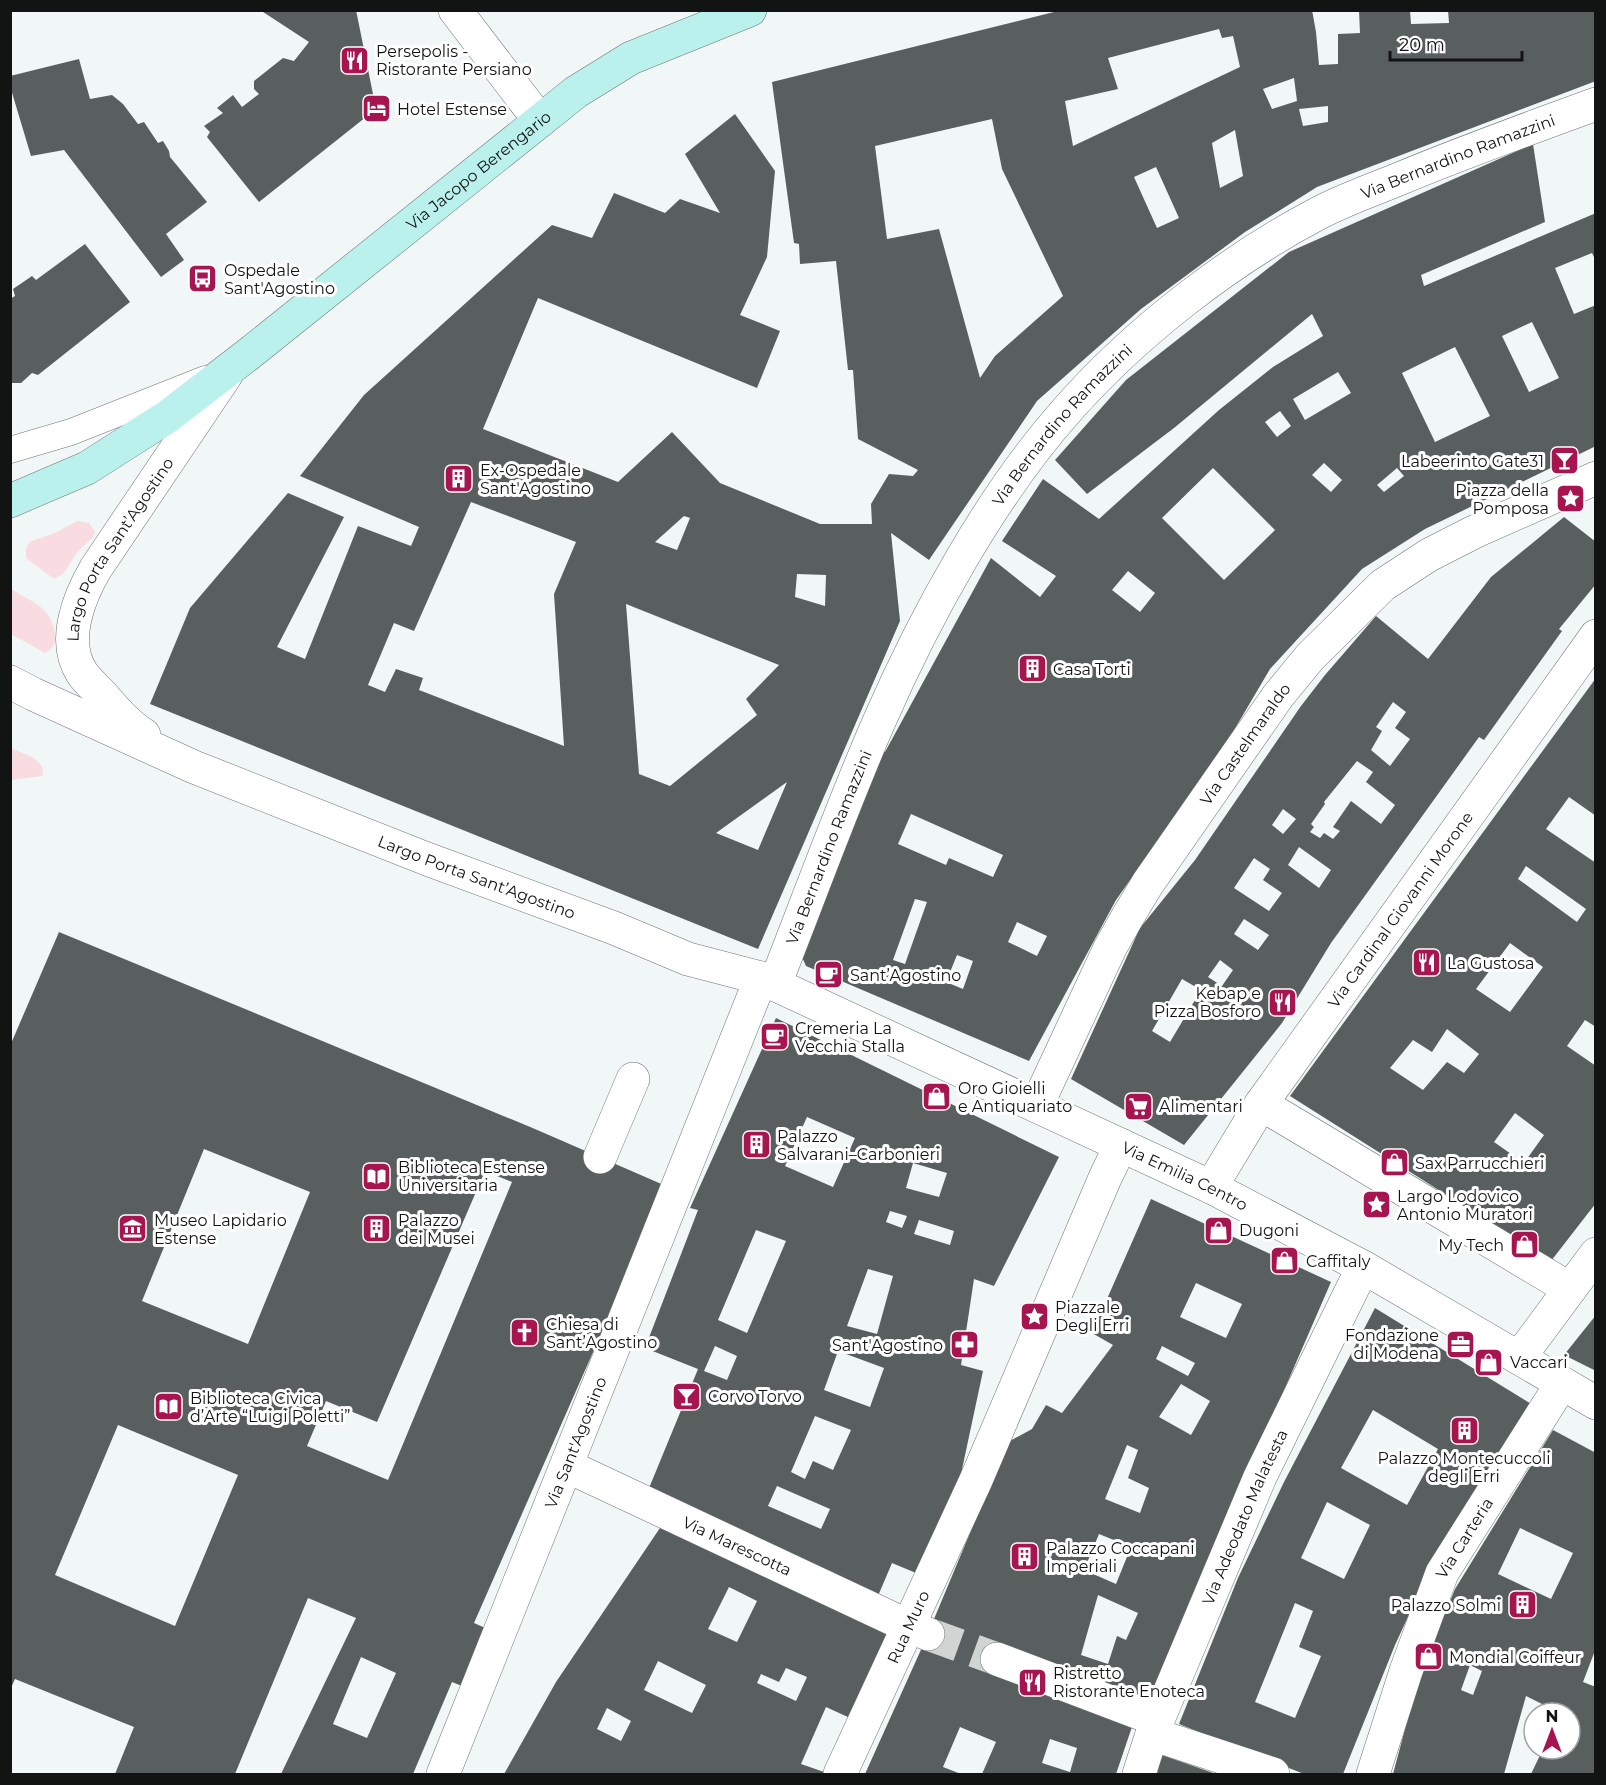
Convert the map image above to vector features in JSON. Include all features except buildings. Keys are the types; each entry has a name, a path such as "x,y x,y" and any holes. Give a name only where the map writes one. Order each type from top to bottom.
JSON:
{"street":[{"path":"455,10 540,121"},
{"name":"Via Jacopo Berengario","path":"10,501 87,468 167,417 576,92 631,58 750,10"},
{"name":"Via Bernardino Ramazzini","path":"768,981 878,724 928,622 994,507 1031,454 1067,409 1144,333 1213,280 1268,242 1320,213 1366,193 1452,157 1596,104"},
{"name":"Largo Porta Sant’Agostino","path":"194,767 136,729 82,673 74,647 75,621 81,596 96,568 230,369"},
{"name":"Via Castelmaraldo","path":"1036,1105 1110,948 1148,883 1278,696 1310,657 1383,585 1429,555 1474,532 1586,490"},
{"name":"Via Cardinal Giovanni Morone","path":"1211,1187 1261,1104 1596,636"},
{"name":"Largo Porta Sant’Agostino","path":"10,682 194,767 427,859 614,928 688,958 768,981"},
{"name":"Via Sant'Agostino","path":"443,1774 732,1051 768,981"},
{"name":"Via Emilia Centro","path":"768,981 1211,1187 1363,1267 1596,1403"},
{"path":"600,1157 633,1079"},
{"path":"1261,1104 1570,1289"},
{"name":"Rua Muro","path":"840,1774 918,1630 975,1480 1121,1145"},
{"path":"1519,1358 1596,1254"},
{"name":"Via Adeodato Malatesta","path":"1140,1774 1155,1727 1260,1477 1363,1267"},
{"name":"Via Carteria","path":"1372,1774 1442,1572 1562,1383"},
{"name":"Via Marescotta","path":"567,1466 918,1630"},
{"path":"997,1659 1155,1727 1273,1774"}],"lane":[{"name":"Via Jacopo Berengario","path":"10,450 71,432 230,369"}],"shaded area":[{"path":"77,521 89,523 95,532 93,537 78,551 64,573 54,579 26,558 29,542 55,533"},
{"path":"11,589 40,606 50,617 55,641 52,648 45,653 11,634"},
{"path":"10,748 37,761 43,770 43,776 11,780"}],"tunnel":[{"path":"928,1634 997,1659"}],"place":[{"name":"Persepolis - Ristorante Persiano","path":"355,60"},
{"name":"Hotel Estense","path":"376,109"},
{"name":"Ospedale Sant'Agostino","path":"203,279"},
{"name":"Labeerinto Gate31","path":"1565,461"},
{"name":"Ex-Ospedale Sant'Agostino","path":"459,479"},
{"name":"Piazza della Pomposa","path":"1570,499"},
{"name":"Casa Torti","path":"1032,669"},
{"name":"La Gustosa","path":"1426,963"},
{"name":"Sant’Agostino","path":"829,975"},
{"name":"Kebap e Pizza Bosforo","path":"1282,1002"},
{"name":"Cremeria La Vecchia Stalla","path":"774,1037"},
{"name":"Oro Gioielli e Antiquariato","path":"937,1097"},
{"name":"Alimentari","path":"1138,1106"},
{"name":"Palazzo Salvarani–Carbonieri","path":"756,1145"},
{"name":"Sax Parrucchieri","path":"1394,1163"},
{"name":"Biblioteca Estense Universitaria","path":"377,1176"},
{"name":"Largo Lodovico Antonio Muratori","path":"1376,1205"},
{"name":"Museo Lapidario Estense","path":"133,1229"},
{"name":"Palazzo dei Musei","path":"377,1229"},
{"name":"Dugoni","path":"1218,1230"},
{"name":"My Tech","path":"1525,1245"},
{"name":"Caffitaly","path":"1285,1261"},
{"name":"Piazzale Degli Erri","path":"1034,1316"},
{"name":"Chiesa di Sant’Agostino","path":"525,1333"},
{"name":"Fondazione di Modena","path":"1460,1344"},
{"name":"Sant'Agostino","path":"964,1345"},
{"name":"Vaccari","path":"1489,1362"},
{"name":"Corvo Torvo","path":"687,1396"},
{"name":"Biblioteca Civica d’Arte “Luigi Poletti”","path":"169,1407"},
{"name":"Palazzo Montecuccoli degli Erri","path":"1464,1430"},
{"name":"Palazzo Coccapani Imperiali","path":"1025,1557"},
{"name":"Palazzo Solmi","path":"1522,1605"},
{"name":"Mondial Coiffeur","path":"1428,1657"},
{"name":"Ristretto Ristorante Enoteca","path":"1032,1682"}]}
